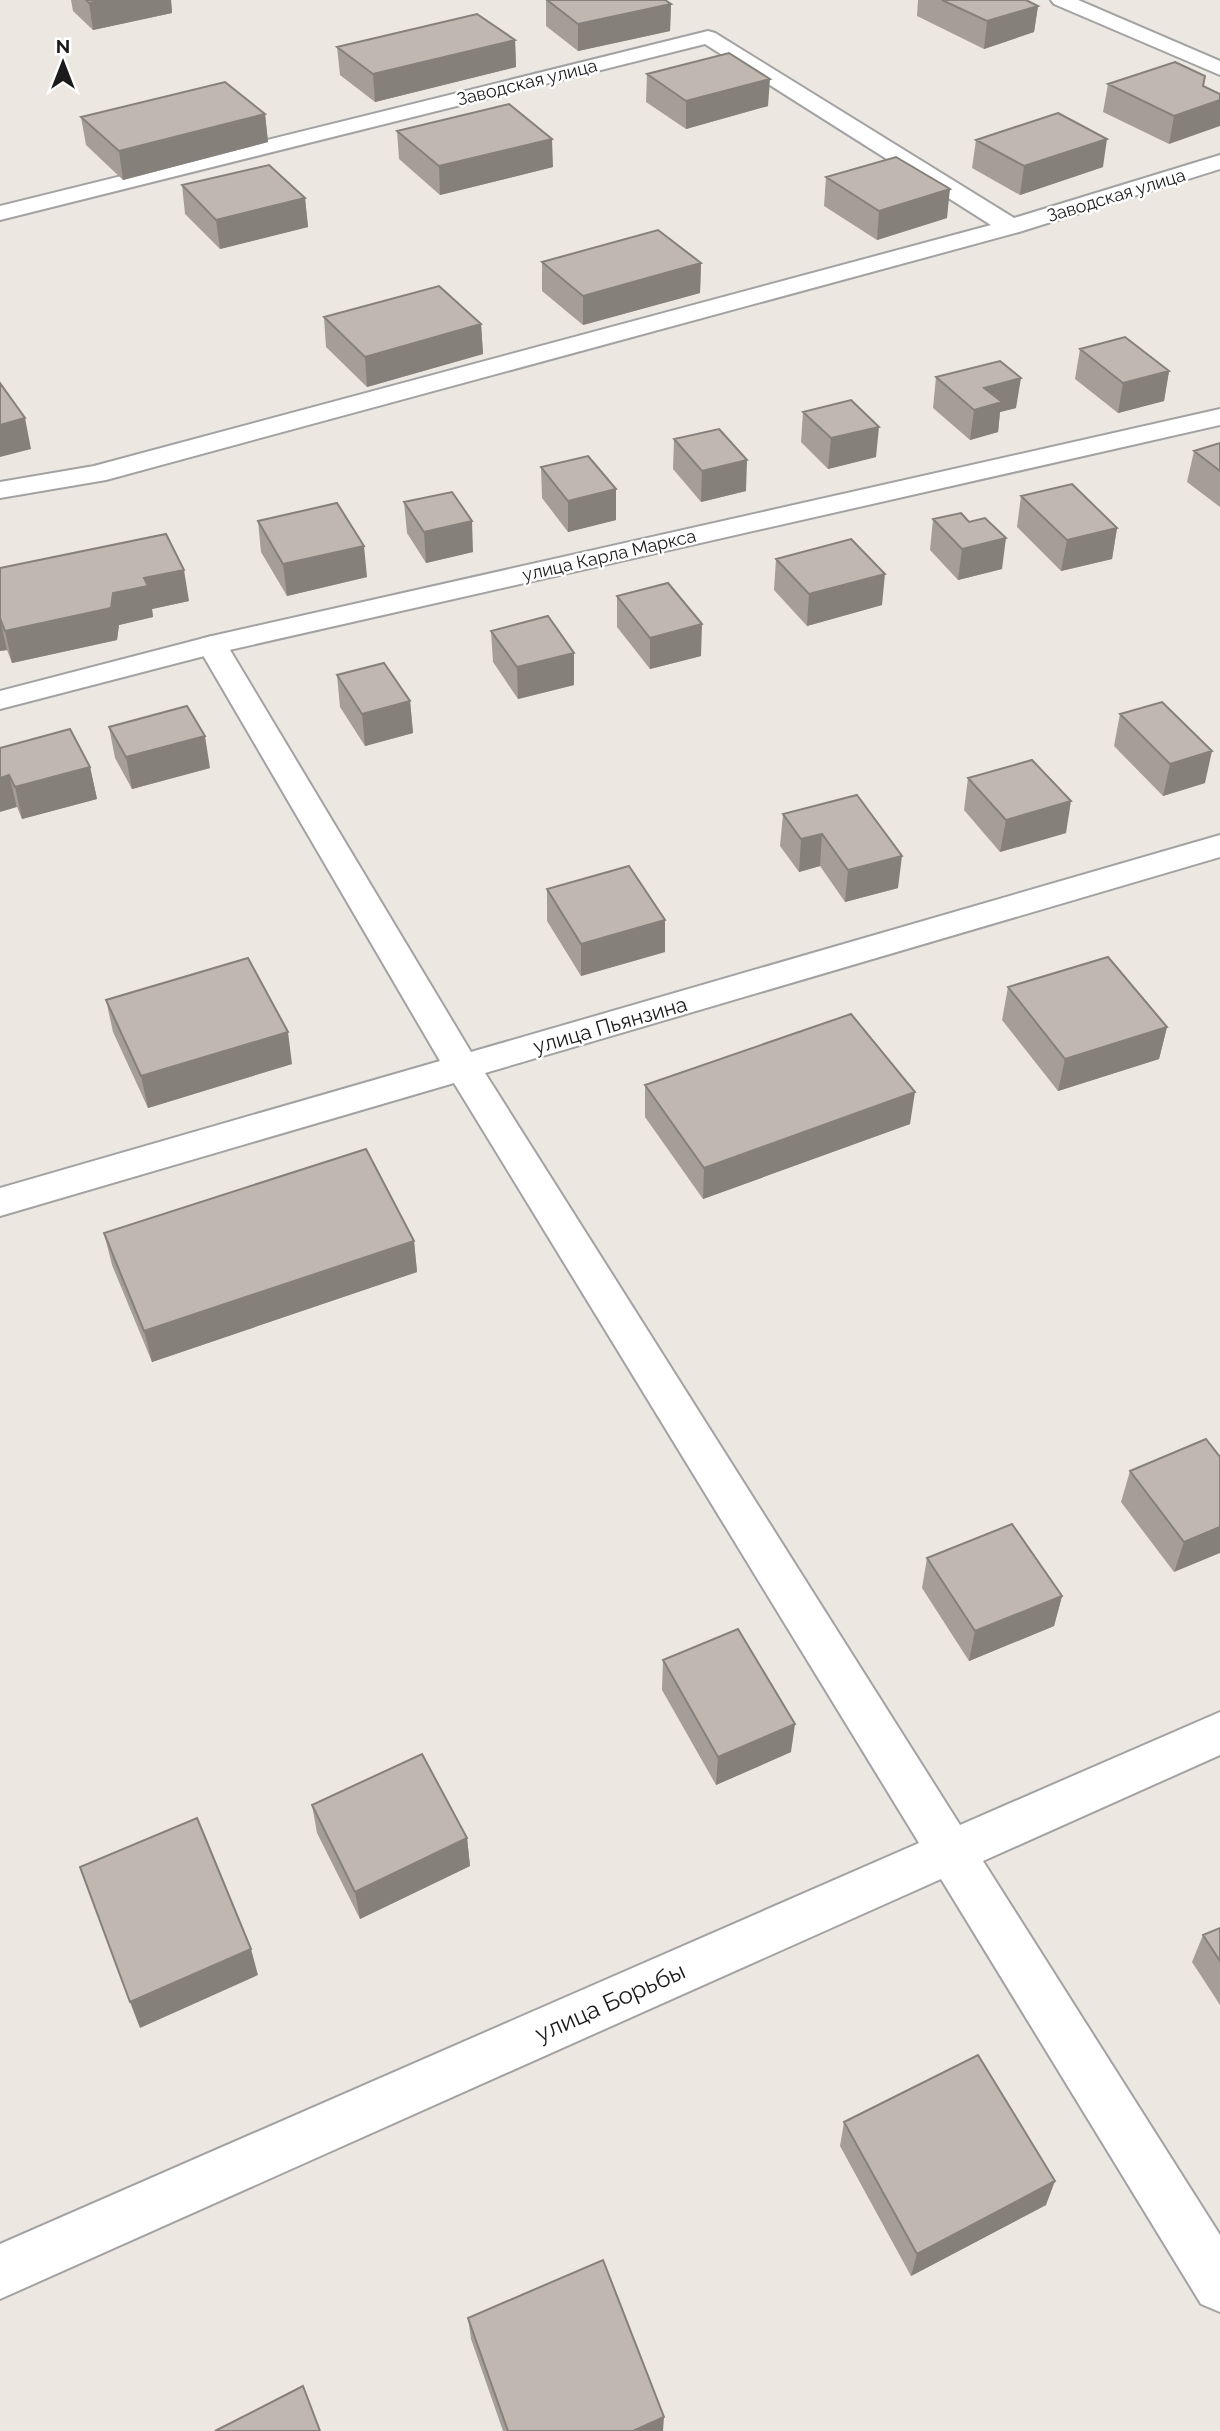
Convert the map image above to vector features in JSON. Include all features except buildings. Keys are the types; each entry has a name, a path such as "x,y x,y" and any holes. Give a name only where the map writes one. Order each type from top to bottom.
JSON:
{"street":[{"path":"1061,0 1220,69"},
{"name":"Заводская улица","path":"0,213 708,37 1011,227"},
{"name":"Заводская улица","path":"0,490 96,474 1011,227 1220,162"},
{"name":"улица Карла Маркса","path":"0,700 212,645 1220,417"},
{"path":"212,645 463,1068 1220,2285"},
{"name":"улица Пьянзина","path":"0,1202 1220,846"},
{"name":"улица Борьбы","path":"0,2272 1220,1733"}]}
